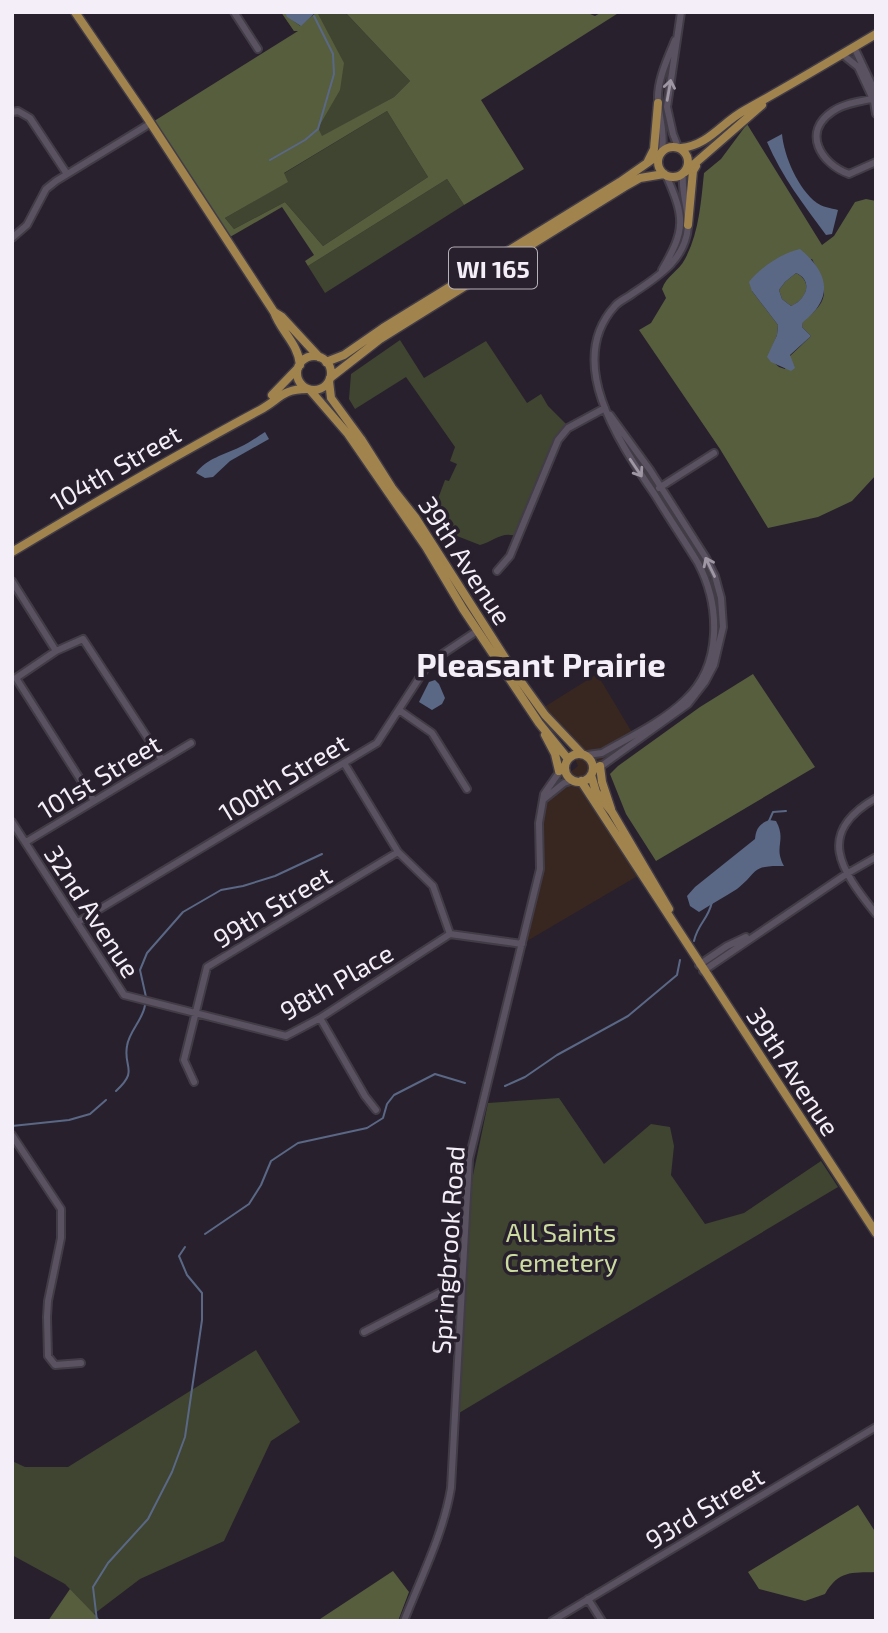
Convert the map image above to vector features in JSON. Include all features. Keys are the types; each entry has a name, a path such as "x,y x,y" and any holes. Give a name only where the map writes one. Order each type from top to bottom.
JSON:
{"main road":[{"path":"75,12 274,312 278,325 296,347 300,382 309,389"},
{"name":"WI 165","path":"299,366 313,357 325,361 344,355 620,182 670,146 694,146 706,141 734,117 876,34"},
{"name":"WI 165","path":"309,389 321,388 380,339 624,187 640,178 665,174 675,177 684,173 768,99"},
{"path":"648,162 654,149 658,103"},
{"path":"680,147 689,162 684,173"},
{"path":"661,152 658,165 665,174"},
{"path":"688,225 693,171 698,163"},
{"path":"274,312 325,361 329,367 329,380"},
{"name":"104th Street","path":"239,420 276,392 299,366"},
{"name":"39th Avenue","path":"329,380 331,398 358,442 477,631 567,760"},
{"name":"104th Street","path":"12,552 260,410 282,393 292,389 309,389"},
{"name":"39th Avenue","path":"309,389 358,442 415,517 514,672 545,715 584,755"},
{"path":"539,723 555,754 559,771"},
{"path":"573,755 584,755 593,763 592,774 577,781 567,774 567,760 573,755"},
{"path":"600,766 611,812"},
{"name":"39th Avenue","path":"592,774 596,792 660,892 677,931"},
{"name":"39th Avenue","path":"577,781 876,1233"}],"street":[{"path":"234,12 258,49"},
{"path":"680,147 673,134 667,107 681,12"},
{"path":"661,152 665,136 658,103 662,78 679,32"},
{"path":"854,47 869,76 876,114"},
{"path":"842,54 858,67 874,98"},
{"path":"874,98 834,110 824,118 818,128 817,140 824,158 838,171 849,174 876,162"},
{"path":"15,112 30,118 67,174"},
{"path":"12,238 27,225 46,189 150,122"},
{"path":"584,755 602,753 684,702 700,681 713,646 715,620 710,586 613,430 598,386 596,364 599,331 615,306 671,267 678,256 688,225 681,186 684,173"},
{"path":"660,275 678,239 682,218 665,174"},
{"path":"592,774 688,704 710,674 720,643 723,611 715,576 706,558 661,487 605,408"},
{"path":"497,571 510,556 558,440 568,428 605,408"},
{"path":"653,492 714,453"},
{"path":"12,581 56,651"},
{"name":"100th Street","path":"78,922 377,743 429,663 477,631"},
{"path":"94,802 16,678 56,651 83,639 162,760"},
{"path":"399,710 432,733 467,789"},
{"name":"101st Street","path":"26,842 191,743"},
{"name":"Springbrook Road","path":"404,1621 432,1554 448,1506 454,1442 469,1159 540,869 539,823 544,799 547,788 567,760"},
{"path":"344,763 398,852 433,886 450,934 522,944"},
{"path":"544,799 564,783 577,781"},
{"path":"876,798 857,809 840,830 838,850 848,873 876,914"},
{"name":"32nd Avenue","path":"12,822 124,995 195,1014"},
{"name":"99th Street","path":"194,1082 184,1060 207,967 398,852"},
{"path":"701,968 876,857"},
{"name":"98th Place","path":"195,1014 286,1036 320,1018 450,934"},
{"path":"320,1018 365,1096 376,1110"},
{"path":"12,1135 61,1209 61,1238 48,1301 48,1356 55,1365 81,1363"},
{"path":"364,1332 441,1292 462,1289"},
{"name":"93rd Street","path":"552,1621 876,1427"},
{"path":"588,1599 602,1621"}],"shaded area":[{"path":"597,674 633,734 589,774 588,784 597,808 641,874 522,944 537,886 540,813 556,783 578,766 571,750 552,730 541,709"}],"green space":[{"path":"281,12 285,12 288,17 314,16 316,12 345,12 410,81 394,97 313,142 301,30 294,31"},
{"path":"281,12 285,12 300,26 317,12 344,63 340,90 318,128 322,136 394,97 410,81 345,12 585,12 595,16 602,12 620,12 481,100 524,169 464,205 447,179 308,266 305,261 314,255 282,207 230,237 151,123 298,31 294,31","holes":["387,111 428,177 323,246 285,202 234,229 225,218 288,182 284,173"]},
{"path":"387,111 428,177 323,246 285,202 234,229 225,218 287,182 283,174"},
{"path":"747,124 822,245 834,236 855,202 866,199 876,201 876,475 852,501 818,517 768,528 720,449 639,330 651,323 666,298 662,289 664,284 690,249 704,173 721,159","holes":["812,259 823,286 823,300 803,321 802,327 811,336 790,356 785,369 779,367 768,357 778,325 752,291"]},
{"path":"447,179 464,205 325,293 308,266"},
{"path":"796,273 805,281 806,291 801,300 791,306 782,299 779,290"},
{"path":"400,340 424,378 486,341 527,403 541,394 548,406 569,427 562,433 518,537 503,535 480,545 457,536 442,539 432,523 433,512 445,480 449,481 457,464 450,461 455,447 406,377 355,409 349,399 351,374"},
{"path":"753,674 815,767 656,861 626,814 610,774 700,707"},
{"name":"All Saints Cemetery","path":"559,1098 604,1164 651,1124 670,1127 674,1146 671,1175 705,1224 744,1213 821,1161 838,1187 459,1413 472,1180 488,1103"},
{"path":"256,1350 300,1422 271,1441 224,1541 140,1579 94,1614 65,1584 12,1555 12,1461 25,1467 68,1467"},
{"path":"858,1505 876,1533 876,1572 846,1574 835,1581 825,1594 805,1601 759,1589 748,1572"},
{"path":"393,1571 409,1592 398,1621 317,1621"},
{"path":"70,1589 101,1621 48,1621"}],"water":[{"path":"285,12 316,12 301,26 287,17"},
{"path":"782,134 789,162 798,181 819,204 838,210 832,234 826,235 773,155 767,142"},
{"path":"800,249 817,267 824,286 820,304 803,322 802,327 811,336 790,355 795,368 791,371 771,362 767,357 777,335 778,325 752,291 749,282 772,261","holes":["796,273 802,276 806,290 801,299 791,306 782,299 779,290"]},
{"path":"265,432 269,439 230,461 213,477 205,478 196,473 211,460"},
{"path":"435,680 445,698 442,704 432,710 419,702 429,682"},
{"path":"769,820 776,821 779,828 780,853 784,866 760,868 737,889 699,912 690,906 687,896 695,887 755,839 759,827"}],"waterway":[{"path":"270,160 305,140 318,129 334,74 333,54 314,16"},
{"path":"769,821 773,812 786,811"},
{"path":"146,997 140,970 147,953 183,912 221,890 275,876 322,854"},
{"path":"694,941 712,902"},
{"path":"505,1086 628,1016 677,975 680,960"},
{"path":"116,1091 129,1073 126,1053 128,1041 145,1005"},
{"path":"205,1234 249,1204 271,1161 298,1143 367,1128 383,1118 387,1104 394,1095 435,1074 465,1083"},
{"path":"12,1126 69,1120 90,1114 106,1100"},
{"path":"97,1621 93,1587 108,1563 148,1519 172,1472 185,1437 202,1320 202,1293 187,1275 179,1256 185,1247"}],"district":[{"name":"Pleasant Prairie","path":"541,664"}]}
